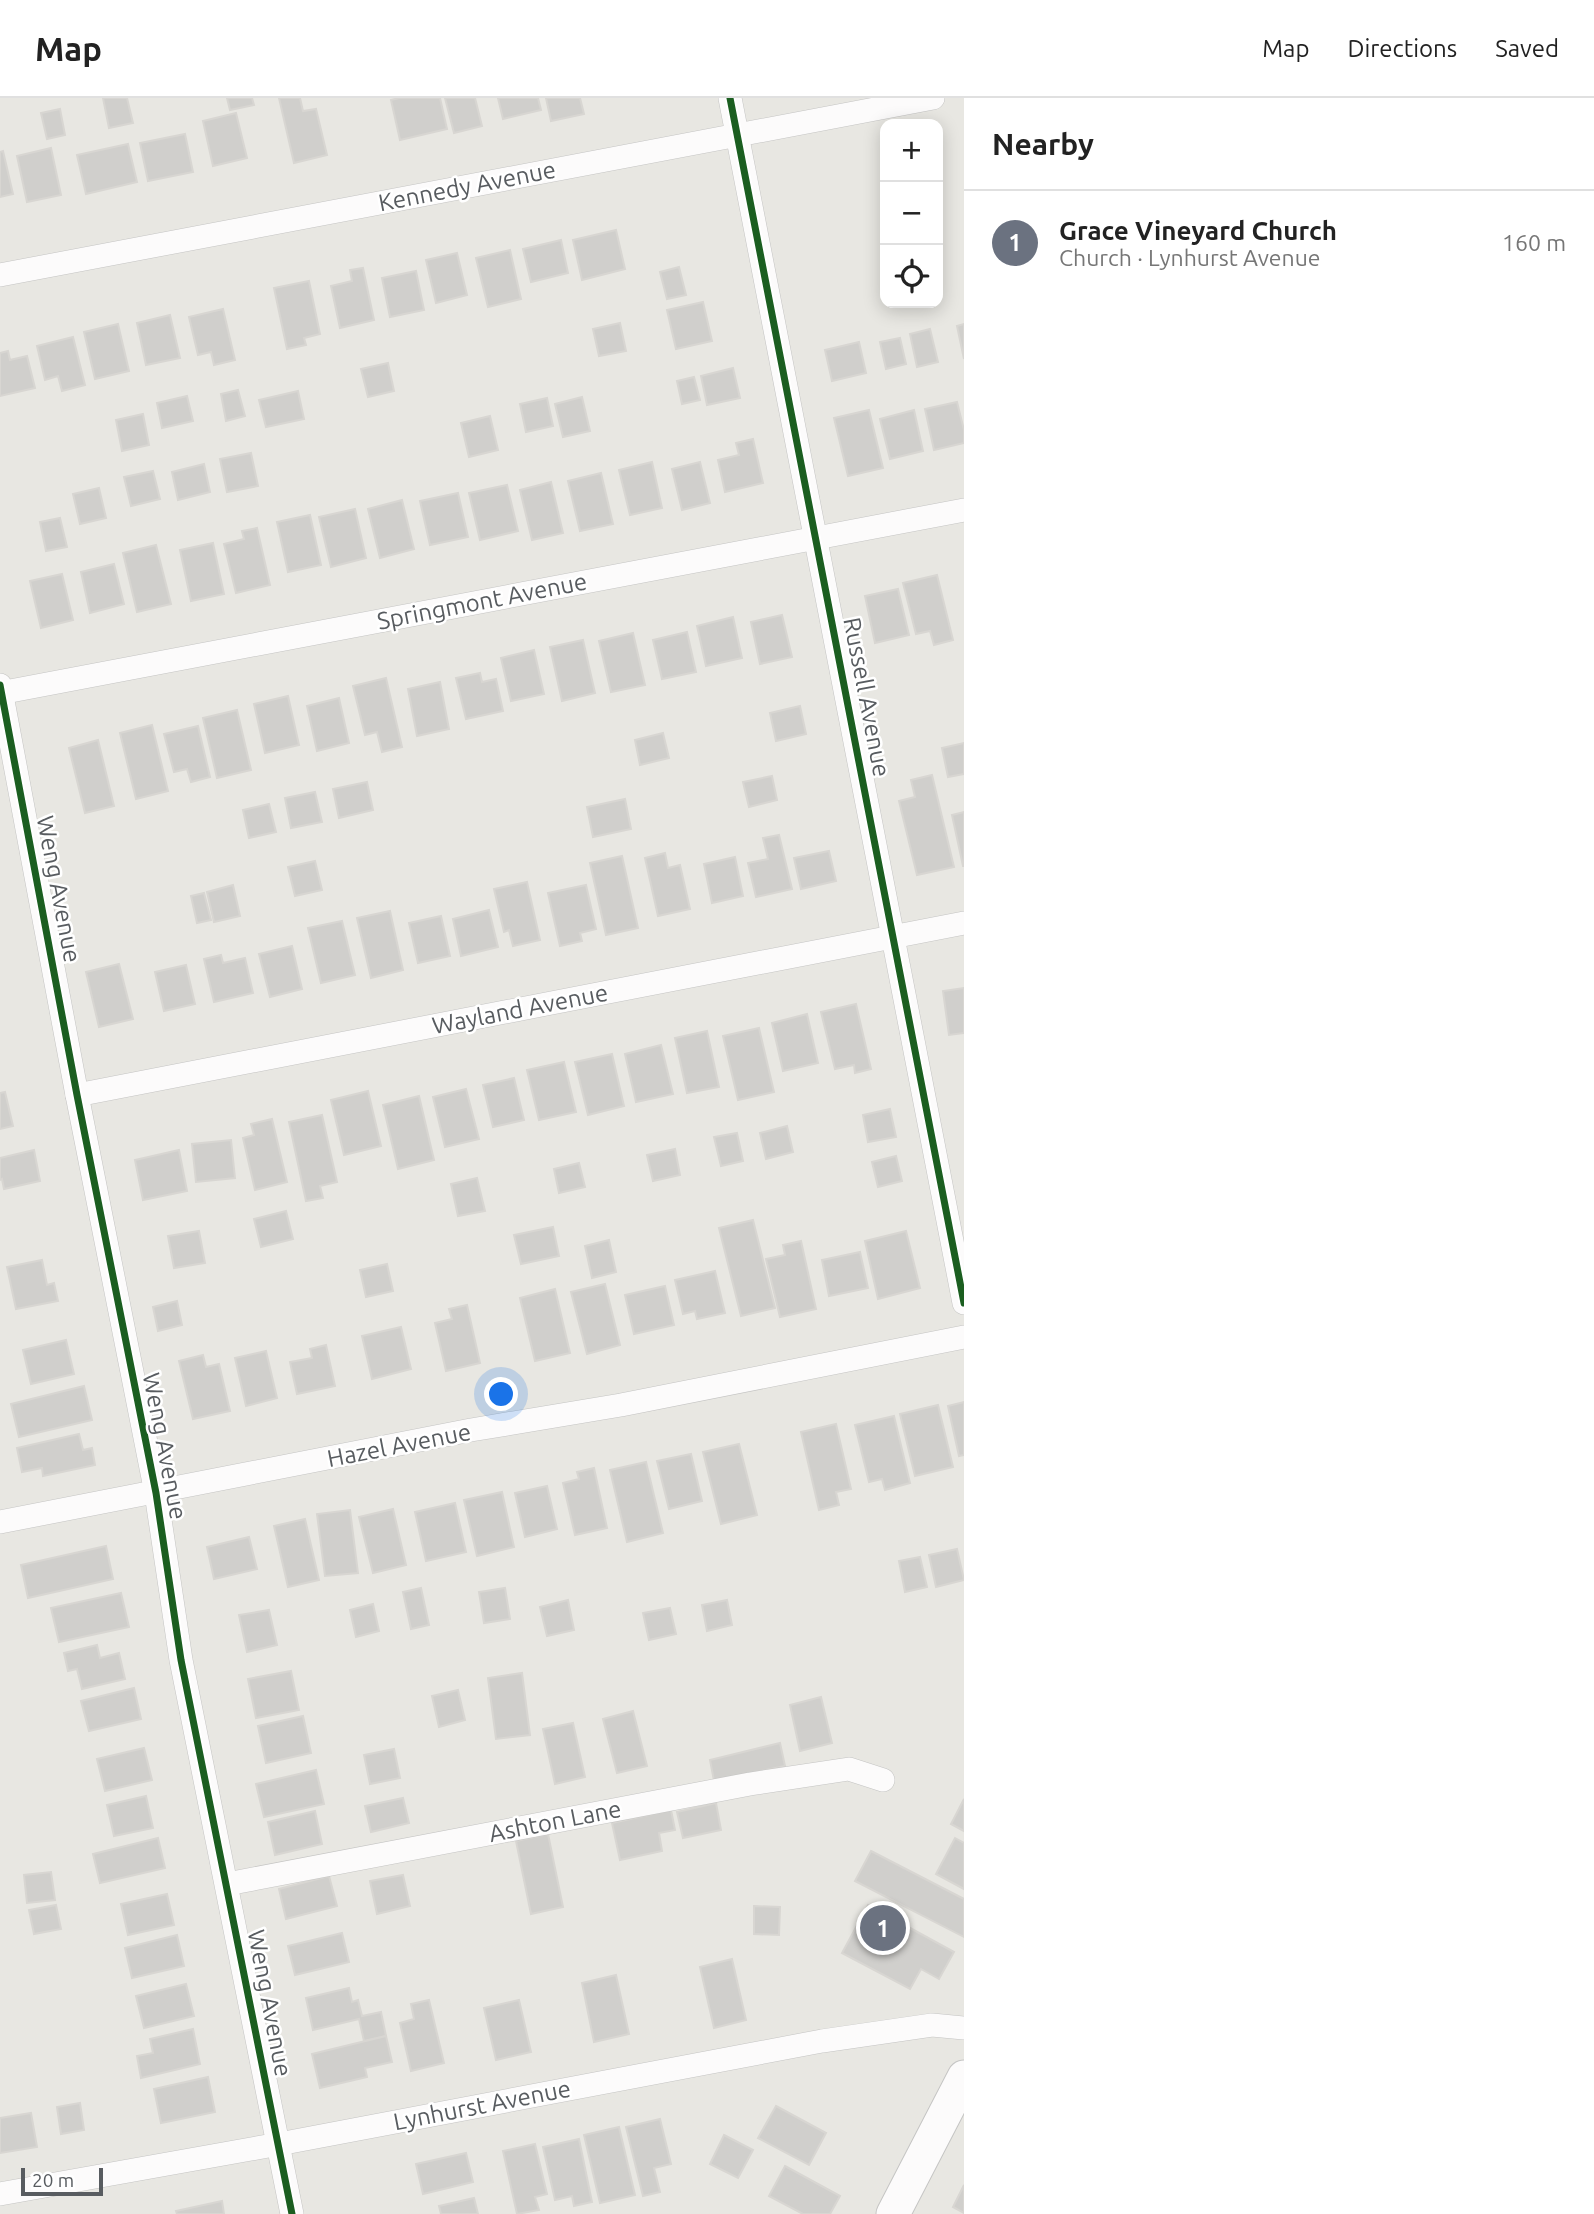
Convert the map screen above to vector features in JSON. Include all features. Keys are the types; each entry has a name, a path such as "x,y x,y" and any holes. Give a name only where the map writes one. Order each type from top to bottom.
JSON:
{"street":[{"name":"Russell Avenue","path":"730,98 964,1303"},
{"name":"Kennedy Avenue","path":"0,275 933,98"},
{"name":"Springmont Avenue","path":"1,690 964,510"},
{"name":"Weng Avenue","path":"1,690 77,1095 156,1493 181,1660 292,2214"},
{"name":"Wayland Avenue","path":"77,1095 964,923"},
{"name":"Hazel Avenue","path":"0,1522 471,1430 621,1405 964,1337"},
{"name":"Ashton Lane","path":"227,1884 750,1784 849,1769 883,1780"},
{"name":"Lynhurst Avenue","path":"0,2194 822,2041 932,2025 964,2028"},
{"path":"893,2214 964,2077"}],"building":[{"path":"103,98 127,98 133,123 109,128"},
{"path":"227,98 252,98 254,105 230,110"},
{"path":"279,98 300,98 303,111 316,109 327,155 294,163"},
{"path":"440,98 447,129 400,140 391,100"},
{"path":"445,98 475,98 482,126 454,133"},
{"path":"498,98 538,98 541,110 503,119"},
{"path":"546,98 580,98 584,114 551,121"},
{"path":"60,109 65,135 47,139 41,113"},
{"path":"236,113 247,158 213,166 203,121"},
{"path":"185,134 193,172 148,181 140,143"},
{"path":"128,144 137,182 86,194 77,155"},
{"path":"51,148 61,195 27,202 17,156"},
{"path":"3,151 13,194 0,197 0,152"},
{"path":"616,230 625,269 582,280 573,240"},
{"path":"561,240 568,273 531,282 523,249"},
{"path":"510,250 521,299 488,307 476,258"},
{"path":"457,253 467,295 436,303 426,260"},
{"path":"679,267 686,295 667,299 660,272"},
{"path":"363,268 374,320 340,328 331,286 352,281 350,270"},
{"path":"416,271 424,310 390,317 382,278"},
{"path":"309,281 320,334 304,338 306,345 287,349 274,288"},
{"path":"703,302 712,341 676,349 667,310"},
{"path":"223,309 235,360 214,365 211,352 198,355 189,317"},
{"path":"170,315 180,358 146,365 137,323"},
{"path":"620,323 626,351 599,356 593,329"},
{"path":"118,324 129,371 95,379 84,332"},
{"path":"964,324 964,359 957,326"},
{"path":"930,329 938,362 917,367 910,334"},
{"path":"73,337 85,385 62,391 58,376 45,380 37,346"},
{"path":"900,338 906,364 886,369 880,342"},
{"path":"859,342 866,373 832,381 825,350"},
{"path":"8,351 10,360 27,356 35,388 0,396 0,353"},
{"path":"388,363 394,391 368,397 361,369"},
{"path":"733,368 740,398 707,405 701,376"},
{"path":"694,377 700,400 682,404 677,381"},
{"path":"238,390 245,416 226,421 221,394"},
{"path":"298,391 304,419 266,427 259,400"},
{"path":"187,396 193,421 162,428 157,403"},
{"path":"582,397 590,431 563,437 555,404"},
{"path":"547,398 553,426 526,432 520,404"},
{"path":"957,402 964,430 964,443 934,450 925,409"},
{"path":"869,410 883,468 848,476 834,418"},
{"path":"914,410 923,451 890,459 880,419"},
{"path":"143,414 149,445 122,451 116,420"},
{"path":"490,416 498,450 469,457 461,423"},
{"path":"753,439 763,483 725,492 718,460 739,455 736,443"},
{"path":"251,453 258,486 227,492 220,459"},
{"path":"652,462 662,508 630,515 619,470"},
{"path":"700,462 710,503 682,510 672,469"},
{"path":"204,464 210,492 178,500 172,472"},
{"path":"153,471 160,499 131,506 124,477"},
{"path":"601,473 613,524 580,531 568,481"},
{"path":"551,482 563,533 532,540 520,490"},
{"path":"507,485 518,531 480,540 469,493"},
{"path":"99,488 106,518 80,524 73,494"},
{"path":"458,493 468,537 430,545 420,501"},
{"path":"402,500 414,549 380,558 368,509"},
{"path":"355,509 366,558 331,567 319,517"},
{"path":"310,515 321,565 288,572 277,522"},
{"path":"60,518 67,547 46,551 40,522"},
{"path":"257,528 270,585 236,593 224,544 244,539 242,531"},
{"path":"213,543 224,594 191,601 180,550"},
{"path":"156,545 171,604 137,612 123,553"},
{"path":"114,564 124,604 90,613 81,572"},
{"path":"62,574 73,620 41,628 30,581"},
{"path":"937,575 953,640 934,645 930,631 916,634 903,583"},
{"path":"898,589 909,635 875,643 865,596"},
{"path":"782,615 792,657 760,664 751,622"},
{"path":"733,617 742,658 706,666 697,626"},
{"path":"687,632 696,672 662,679 653,640"},
{"path":"633,633 645,685 611,692 599,641"},
{"path":"583,640 595,693 562,701 550,647"},
{"path":"534,650 544,694 511,701 501,658"},
{"path":"480,673 482,682 496,679 503,711 466,719 456,678"},
{"path":"386,678 402,747 382,752 377,732 365,735 353,686"},
{"path":"440,682 449,729 417,736 408,689"},
{"path":"288,696 299,745 265,753 254,704"},
{"path":"339,698 349,743 317,751 307,706"},
{"path":"800,706 806,734 776,741 770,713"},
{"path":"237,710 251,770 217,778 203,718"},
{"path":"152,725 168,791 136,799 120,733"},
{"path":"198,726 210,777 191,782 187,769 174,772 164,734"},
{"path":"663,733 669,758 640,765 635,740"},
{"path":"98,740 114,806 85,813 69,748"},
{"path":"964,743 964,774 948,777 942,748"},
{"path":"932,775 954,867 917,875 899,801 915,797 911,780"},
{"path":"772,776 777,800 749,807 743,782"},
{"path":"367,782 373,810 339,818 333,789"},
{"path":"315,792 322,822 291,828 285,798"},
{"path":"625,799 631,829 593,837 587,807"},
{"path":"269,804 276,832 249,838 243,810"},
{"path":"964,812 964,866 963,866 952,815"},
{"path":"779,835 792,889 756,897 748,863 768,859 763,838"},
{"path":"829,851 836,881 801,889 794,858"},
{"path":"665,853 668,868 680,865 690,909 658,916 645,858"},
{"path":"622,856 638,928 606,935 590,863"},
{"path":"735,857 743,896 712,903 704,864"},
{"path":"315,861 322,890 295,896 288,867"},
{"path":"527,882 540,940 513,946 509,930 504,932 494,889"},
{"path":"233,885 240,916 214,922 207,892"},
{"path":"586,885 596,929 580,933 582,941 560,946 548,893"},
{"path":"204,893 211,920 197,923 191,896"},
{"path":"489,910 498,947 461,956 453,919"},
{"path":"390,911 403,970 371,978 357,918"},
{"path":"441,916 450,956 418,963 409,923"},
{"path":"342,921 355,975 321,983 308,928"},
{"path":"292,946 302,989 270,997 259,954"},
{"path":"221,955 223,963 245,958 253,993 214,1002 204,959"},
{"path":"119,964 133,1019 99,1027 86,972"},
{"path":"186,965 195,1004 164,1011 155,972"},
{"path":"964,988 964,1033 949,1035 943,991"},
{"path":"856,1004 871,1069 855,1073 854,1065 835,1069 821,1012"},
{"path":"807,1014 818,1063 783,1071 772,1023"},
{"path":"759,1028 774,1092 738,1100 723,1036"},
{"path":"707,1031 719,1087 687,1093 675,1038"},
{"path":"661,1045 673,1094 636,1102 625,1054"},
{"path":"612,1054 624,1106 588,1115 575,1062"},
{"path":"564,1062 576,1112 539,1120 527,1070"},
{"path":"514,1078 524,1120 493,1127 483,1085"},
{"path":"466,1089 479,1139 445,1147 433,1097"},
{"path":"368,1091 381,1146 344,1155 331,1100"},
{"path":"5,1092 13,1126 0,1129 0,1093"},
{"path":"419,1096 434,1160 398,1169 383,1105"},
{"path":"890,1109 896,1137 868,1142 863,1115"},
{"path":"322,1115 337,1182 320,1186 323,1198 306,1201 289,1122"},
{"path":"272,1119 287,1182 255,1190 243,1138 254,1135 251,1124"},
{"path":"787,1126 793,1152 766,1159 760,1133"},
{"path":"737,1133 743,1161 721,1166 714,1137"},
{"path":"231,1140 235,1178 196,1182 192,1144"},
{"path":"675,1149 680,1175 653,1181 647,1155"},
{"path":"34,1150 40,1181 4,1189 2,1179 0,1180 0,1158"},
{"path":"179,1150 187,1191 143,1200 135,1160"},
{"path":"896,1156 902,1181 878,1187 872,1162"},
{"path":"579,1163 585,1187 559,1193 554,1169"},
{"path":"477,1178 485,1211 458,1216 451,1184"},
{"path":"286,1211 293,1239 261,1247 254,1219"},
{"path":"753,1220 775,1308 741,1316 719,1228"},
{"path":"553,1227 559,1256 521,1264 514,1235"},
{"path":"199,1231 205,1263 174,1268 168,1236"},
{"path":"906,1231 920,1288 878,1299 865,1241"},
{"path":"609,1240 616,1272 592,1278 585,1246"},
{"path":"801,1241 816,1309 780,1317 766,1259 785,1255 783,1245"},
{"path":"860,1252 868,1288 829,1296 822,1260"},
{"path":"42,1260 47,1285 54,1283 58,1301 16,1309 7,1267"},
{"path":"387,1264 393,1291 366,1297 360,1270"},
{"path":"715,1271 725,1313 697,1319 695,1311 683,1314 675,1280"},
{"path":"605,1284 620,1345 587,1354 571,1292"},
{"path":"665,1286 674,1325 634,1334 625,1295"},
{"path":"555,1289 570,1353 535,1361 520,1298"},
{"path":"177,1301 182,1325 158,1331 153,1307"},
{"path":"467,1305 480,1363 446,1371 435,1323 452,1319 449,1309"},
{"path":"401,1327 411,1369 372,1379 362,1336"},
{"path":"66,1340 74,1374 31,1384 23,1350"},
{"path":"326,1345 335,1386 297,1394 290,1362 312,1358 310,1349"},
{"path":"266,1351 277,1398 246,1406 235,1358"},
{"path":"203,1355 206,1367 219,1364 230,1411 193,1419 179,1361"},
{"path":"84,1386 92,1420 19,1437 11,1404"},
{"path":"964,1402 964,1455 959,1456 948,1406"},
{"path":"938,1405 953,1467 915,1476 900,1414"},
{"path":"894,1416 910,1483 885,1490 882,1479 869,1482 855,1425"},
{"path":"836,1424 851,1489 836,1492 839,1505 819,1510 801,1432"},
{"path":"79,1434 83,1450 92,1448 95,1465 43,1476 42,1468 22,1472 17,1448"},
{"path":"739,1444 757,1515 721,1524 703,1452"},
{"path":"691,1454 702,1501 669,1509 657,1461"},
{"path":"646,1462 663,1533 627,1542 610,1470"},
{"path":"594,1468 607,1528 575,1535 563,1483 579,1479 577,1472"},
{"path":"547,1486 557,1529 525,1537 515,1493"},
{"path":"502,1492 514,1547 477,1556 464,1500"},
{"path":"455,1503 466,1552 426,1561 415,1512"},
{"path":"393,1509 406,1565 373,1573 359,1517"},
{"path":"350,1510 358,1573 325,1576 317,1514"},
{"path":"305,1519 319,1580 288,1587 274,1526"},
{"path":"249,1537 257,1569 214,1579 207,1547"},
{"path":"106,1546 113,1579 28,1598 21,1565"},
{"path":"957,1549 964,1580 936,1587 929,1555"},
{"path":"920,1557 927,1587 905,1592 899,1561"},
{"path":"421,1588 429,1625 411,1629 403,1592"},
{"path":"505,1588 510,1619 484,1623 479,1592"},
{"path":"121,1593 129,1627 59,1642 51,1608"},
{"path":"568,1600 574,1630 547,1636 540,1607"},
{"path":"727,1600 732,1625 707,1631 702,1605"},
{"path":"373,1604 379,1631 356,1637 350,1610"},
{"path":"670,1608 676,1634 649,1640 643,1613"},
{"path":"269,1610 277,1645 247,1652 239,1615"},
{"path":"97,1645 100,1658 119,1653 125,1679 82,1689 77,1669 68,1671 64,1653"},
{"path":"291,1671 299,1710 256,1718 248,1679"},
{"path":"522,1673 530,1735 496,1739 488,1678"},
{"path":"134,1688 141,1719 89,1731 81,1701"},
{"path":"458,1690 465,1720 439,1727 432,1696"},
{"path":"821,1697 832,1743 800,1751 790,1705"},
{"path":"633,1711 647,1766 617,1773 603,1719"},
{"path":"303,1716 311,1753 266,1763 258,1726"},
{"path":"573,1723 585,1777 555,1784 543,1729"},
{"path":"780,1743 785,1766 714,1781 710,1760"},
{"path":"144,1748 152,1780 105,1791 97,1759"},
{"path":"394,1749 400,1778 370,1784 364,1755"},
{"path":"316,1770 324,1804 264,1817 256,1784"},
{"path":"146,1796 153,1828 114,1836 107,1805"},
{"path":"403,1798 409,1823 371,1832 365,1806"},
{"path":"964,1799 964,1831 951,1824"},
{"path":"716,1803 721,1830 683,1838 677,1812"},
{"path":"671,1810 675,1830 659,1833 662,1851 620,1860 612,1823"},
{"path":"315,1811 322,1844 275,1855 268,1822"},
{"path":"548,1834 563,1907 531,1914 516,1841"},
{"path":"158,1838 165,1868 100,1883 93,1854"},
{"path":"955,1838 964,1843 964,1889 936,1874"},
{"path":"871,1851 964,1899 964,1937 855,1881"},
{"path":"51,1872 55,1900 27,1903 24,1875"},
{"path":"403,1875 410,1906 377,1914 370,1881"},
{"path":"329,1876 337,1906 286,1919 279,1889"},
{"path":"167,1894 174,1925 128,1935 121,1904"},
{"path":"56,1905 61,1929 34,1934 29,1910"},
{"path":"868,1905 954,1952 939,1979 921,1969 910,1989 842,1953"},
{"path":"754,1906 780,1907 779,1935 754,1934"},
{"path":"342,1933 349,1962 295,1975 288,1946"},
{"path":"177,1935 184,1966 132,1978 125,1948"},
{"path":"732,1959 746,2020 714,2028 700,1967"},
{"path":"616,1975 629,2034 594,2042 582,1983"},
{"path":"186,1984 194,2016 144,2028 136,1996"},
{"path":"349,1988 352,2002 358,2000 362,2016 381,2012 386,2036 364,2041 359,2019 313,2030 306,1998"},
{"path":"429,2000 444,2063 411,2071 400,2023 414,2019 411,2004"},
{"path":"519,2000 531,2052 496,2060 484,2008"},
{"path":"193,2029 200,2064 141,2078 137,2056 153,2053 150,2039"},
{"path":"386,2036 392,2062 365,2068 367,2077 320,2088 312,2054"},
{"path":"208,2077 215,2112 161,2123 154,2089"},
{"path":"80,2103 84,2130 61,2134 57,2107"},
{"path":"776,2106 826,2133 809,2165 758,2138"},
{"path":"31,2113 37,2147 0,2153 0,2118"},
{"path":"660,2119 671,2164 654,2168 660,2192 643,2196 626,2127"},
{"path":"619,2127 635,2195 600,2203 584,2135"},
{"path":"724,2135 753,2150 738,2178 710,2164"},
{"path":"579,2139 592,2202 574,2206 572,2196 555,2200 543,2147"},
{"path":"535,2144 547,2194 535,2197 539,2210 517,2214 503,2151"},
{"path":"466,2153 473,2182 423,2194 416,2164"},
{"path":"785,2166 840,2196 830,2214 803,2214 769,2196"},
{"path":"964,2185 964,2213 953,2207"},
{"path":"474,2198 478,2214 441,2214 439,2206"},
{"path":"222,2201 224,2214 177,2214 176,2211"}],"cycle path":[{"path":"730,98 964,1303"},
{"path":"0,685 77,1095 156,1493 181,1660 292,2214"}],"place":[{"name":"Grace Vineyard Church","path":"883,1928"}]}
